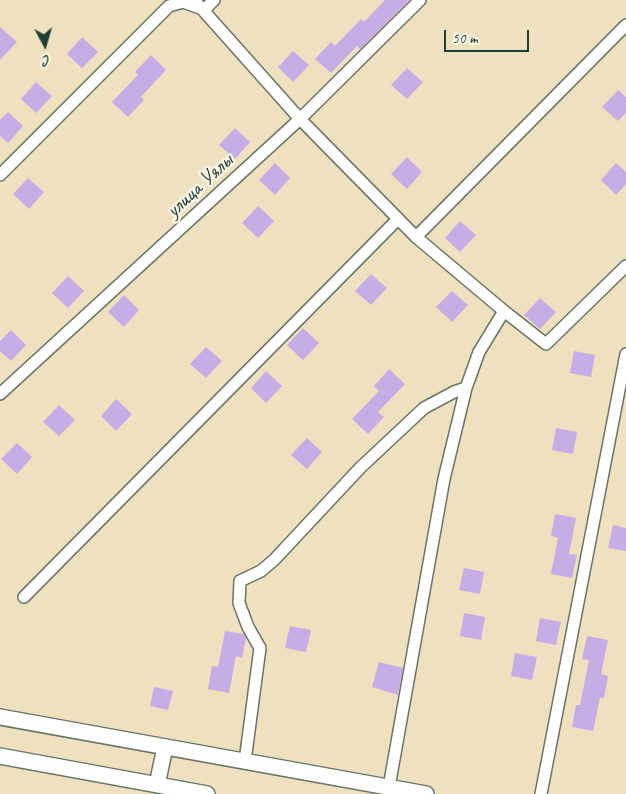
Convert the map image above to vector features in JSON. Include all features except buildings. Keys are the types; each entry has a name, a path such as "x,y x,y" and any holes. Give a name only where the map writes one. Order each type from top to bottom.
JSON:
{"main road":[{"path":"0,717 426,794"},
{"path":"157,785 165,747"},
{"path":"0,756 206,794"}],"street":[{"path":"194,0 300,119 416,237 546,344 626,266"},
{"path":"204,10 214,0"},
{"name":"улица Уялы","path":"0,394 300,119 420,0"},
{"path":"0,175 168,6 183,2 204,10"},
{"path":"416,237 626,26"},
{"path":"24,597 398,219"},
{"path":"389,787 444,479 466,388 479,352 504,311"},
{"path":"541,794 626,354"},
{"path":"245,761 260,648 248,627 239,603 240,581 262,571 274,560 360,468 424,408 454,392 466,388"}]}
